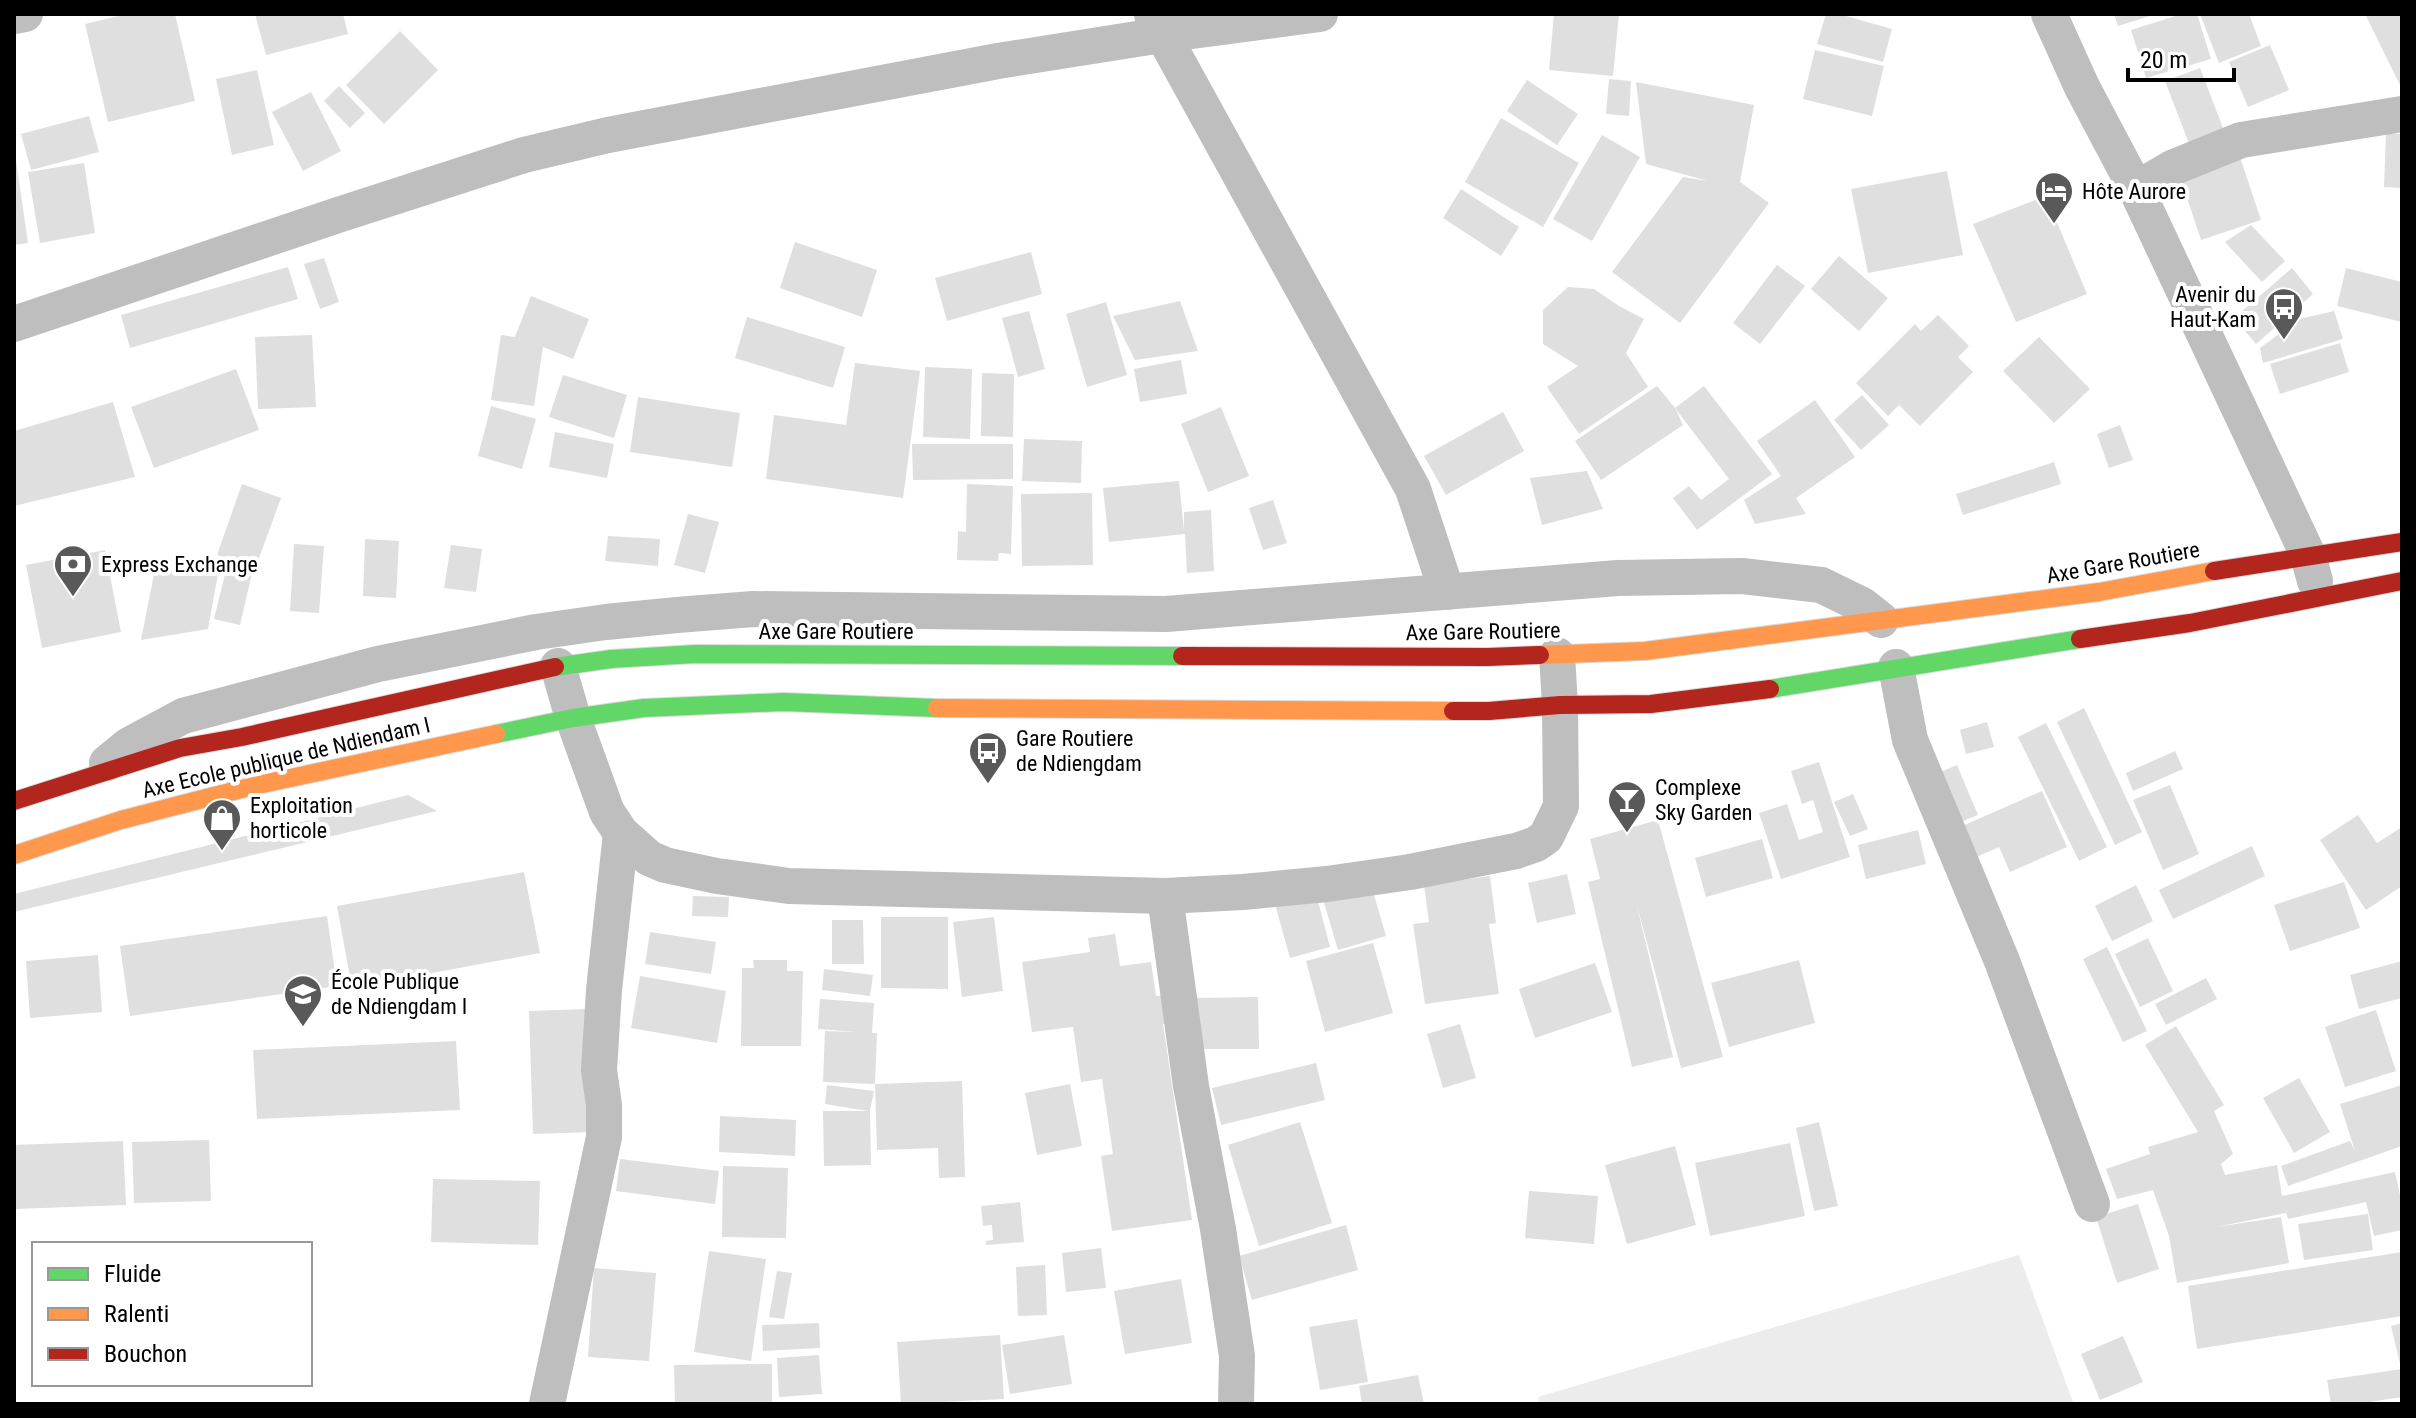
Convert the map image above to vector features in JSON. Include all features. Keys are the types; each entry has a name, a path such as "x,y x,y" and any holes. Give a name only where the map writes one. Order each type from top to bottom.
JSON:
{"highway":[{"name":"Axe Gare Routiere","path":"573,718 644,708 781,678 1645,651 2099,592 2308,555 2402,542"},
{"name":"Axe Gare Routiere","path":"558,666 695,654 781,678 981,710 1489,711 1560,705 1651,704 1762,690 2190,623 2402,581"},
{"name":"Axe Ecole publique de Ndiendam I","path":"14,801 180,748 558,666"},
{"name":"Axe Ecole publique de Ndiendam I","path":"14,855 190,801 573,718"}],"street":[{"path":"14,16 25,14"},
{"path":"14,324 524,155 608,135 998,61 1157,24 1320,14"},
{"path":"2049,14 2082,87 2136,189 2308,555 2320,598"},
{"path":"1157,24 1413,489 1447,592"},
{"path":"2136,189 2172,168 2241,140 2402,114"},
{"path":"97,773 129,745 183,716 378,664 536,632 606,622 753,609 1166,614 1618,578 1742,576 1821,585 1862,605 1881,620"},
{"path":"558,666 607,812 621,833 649,858 665,865 789,886 1165,896 1327,884 1410,872 1528,848 1546,837 1561,806 1557,655"},
{"path":"1896,667 1910,740 2002,961 2092,1204"},
{"path":"547,1404 604,1137 599,1070 604,990 621,833"},
{"path":"1165,896 1191,1086 1218,1229 1237,1356 1236,1404"}],"shaded area":[{"path":"2019,1255 2073,1402 2078,1404 1540,1404 1538,1397"}],"building":[{"path":"127,14 175,14 195,101 108,122 85,24"},
{"path":"255,14 343,14 348,34 266,55"},
{"path":"1554,14 1619,14 1613,76 1549,70"},
{"path":"1826,14 1839,14 1892,29 1883,62 1817,44"},
{"path":"2114,14 2153,14 2153,15 2118,26"},
{"path":"2182,14 2197,14 2211,59 2146,78 2131,30"},
{"path":"2200,14 2249,14 2261,46 2219,63"},
{"path":"2365,14 2402,14 2402,89"},
{"path":"400,31 438,70 384,124 346,85"},
{"path":"2270,45 2289,90 2248,107 2229,62"},
{"path":"1815,50 1884,66 1872,116 1803,99"},
{"path":"2200,68 2228,141 2193,154 2165,81"},
{"path":"257,70 274,145 232,155 216,79"},
{"path":"1609,79 1631,81 1629,116 1606,114"},
{"path":"1527,80 1578,114 1557,145 1507,111"},
{"path":"1636,82 1754,105 1740,182 1769,203 1680,323 1612,272 1683,177 1708,181 1646,164"},
{"path":"339,86 365,113 350,128 324,101"},
{"path":"311,92 341,151 303,171 272,112"},
{"path":"89,116 99,152 31,170 21,134"},
{"path":"1501,118 1579,163 1543,227 1465,182"},
{"path":"2386,133 2402,134 2402,188 2384,187"},
{"path":"1602,135 1640,157 1592,241 1553,219"},
{"path":"2239,154 2261,220 2201,240 2179,174"},
{"path":"14,160 28,243 14,245"},
{"path":"84,163 95,233 40,243 28,172"},
{"path":"1947,171 1963,255 1868,273 1851,189"},
{"path":"1461,189 1519,227 1501,256 1443,218"},
{"path":"2046,196 2087,294 2016,322 1973,224"},
{"path":"2251,225 2285,261 2262,282 2225,242"},
{"path":"795,242 877,270 862,317 780,288"},
{"path":"1031,252 1042,294 947,321 935,278"},
{"path":"1839,256 1888,298 1859,331 1811,289"},
{"path":"324,258 339,302 320,309 304,264"},
{"path":"1777,265 1805,286 1760,344 1733,323"},
{"path":"288,267 298,299 130,348 121,315"},
{"path":"2292,268 2313,294 2256,344 2234,318"},
{"path":"2346,268 2402,282 2402,322 2337,306"},
{"path":"1568,287 1594,289 1644,319 1626,353 1648,387 1579,434 1547,387 1578,366 1543,344 1543,310"},
{"path":"531,296 589,319 573,359 543,347 534,406 491,400 501,335 515,337"},
{"path":"1180,301 1198,351 1135,360 1113,316"},
{"path":"1106,302 1127,375 1087,387 1066,314"},
{"path":"1029,311 1045,369 1018,377 1002,318"},
{"path":"2334,311 2343,339 2263,363 2260,348 2299,319"},
{"path":"1938,315 1969,346 1958,357 1973,372 1920,426 1899,405 1888,416 1856,383 1915,324 1921,331"},
{"path":"747,317 845,347 833,388 735,358"},
{"path":"312,335 316,407 258,409 255,337"},
{"path":"2039,337 2090,389 2054,423 2003,371"},
{"path":"2340,343 2349,372 2280,394 2270,364"},
{"path":"1181,360 1187,394 1140,402 1134,369"},
{"path":"855,363 920,371 903,498 766,479 774,415 846,425"},
{"path":"925,367 972,369 970,439 923,437"},
{"path":"236,369 259,430 154,468 131,407"},
{"path":"982,373 1014,374 1013,437 981,436"},
{"path":"563,375 627,395 614,438 549,417"},
{"path":"1657,386 1675,408 1683,425 1601,480 1575,441"},
{"path":"1704,386 1772,474 1697,530 1673,498 1689,486 1701,500 1729,479 1675,408"},
{"path":"1862,395 1889,425 1861,450 1834,420"},
{"path":"638,397 740,413 732,467 630,452"},
{"path":"1815,400 1855,457 1796,498 1806,514 1755,524 1744,500 1781,476 1757,441"},
{"path":"113,402 135,477 14,506 14,431"},
{"path":"491,406 536,419 522,469 478,456"},
{"path":"1221,407 1249,476 1208,492 1181,424"},
{"path":"1503,412 1524,451 1446,495 1424,456"},
{"path":"2120,425 2133,460 2109,468 2097,434"},
{"path":"555,432 614,444 607,478 549,467"},
{"path":"1024,439 1082,441 1081,483 1022,481"},
{"path":"912,444 1013,444 1013,479 913,480"},
{"path":"2054,462 2061,484 1963,515 1956,494"},
{"path":"1587,471 1603,509 1542,525 1530,478"},
{"path":"1179,481 1184,531 1184,512 1211,510 1214,571 1187,573 1185,534 1109,542 1103,488"},
{"path":"242,484 281,498 253,569 240,625 214,619 228,562 249,567 217,555"},
{"path":"967,484 1013,486 1011,554 999,553 998,561 957,560 958,531 966,532"},
{"path":"1092,493 1093,565 1022,566 1021,494"},
{"path":"1273,500 1287,543 1263,550 1249,508"},
{"path":"688,514 719,522 705,573 674,565"},
{"path":"608,536 660,539 658,566 605,561"},
{"path":"365,539 399,541 396,598 363,596"},
{"path":"294,544 324,546 319,613 290,611"},
{"path":"451,545 482,549 476,592 444,588"},
{"name":"Express Exchange","path":"105,550 121,632 42,648 26,565"},
{"path":"157,559 220,563 208,629 141,640"},
{"path":"2084,708 2142,832 2115,845 2057,722"},
{"path":"1987,722 1994,747 1966,754 1960,730"},
{"path":"2046,723 2107,847 2079,861 2018,737"},
{"path":"2175,751 2183,769 2133,791 2126,773"},
{"path":"1819,762 1850,857 1781,879 1759,813 1787,804 1799,840 1823,832 1813,800 1802,804 1791,771"},
{"path":"1957,765 1978,815 1958,823 1938,773"},
{"path":"2170,785 2199,854 2163,870 2133,800"},
{"path":"2042,791 2067,847 2010,872 1999,847 1974,858 1960,827"},
{"path":"1853,794 1868,829 1850,836 1834,802"},
{"name":"Exploitation horticole","path":"408,795 437,811 14,912 14,894"},
{"path":"2358,815 2377,843 2402,827 2402,886 2366,910 2320,840"},
{"path":"1658,820 1723,1057 1681,1068 1636,902 1673,1057 1632,1067 1588,882 1600,879 1590,839"},
{"path":"1918,830 1926,864 1866,879 1858,845"},
{"path":"1762,839 1773,878 1706,897 1695,858"},
{"path":"2252,846 2265,876 2173,919 2159,890"},
{"path":"524,872 540,953 352,988 337,906"},
{"path":"1567,874 1576,914 1537,923 1528,883"},
{"path":"1490,876 1496,923 1489,924 1499,994 1425,1004 1413,924 1429,922 1424,885"},
{"path":"1370,881 1386,936 1338,950 1322,896"},
{"path":"2344,882 2360,928 2290,951 2274,905"},
{"path":"2136,885 2153,921 2112,941 2095,906"},
{"path":"1314,886 1330,947 1290,958 1273,897"},
{"path":"693,896 729,897 728,917 692,916"},
{"path":"327,916 337,986 130,1016 120,946"},
{"path":"881,917 948,917 948,989 881,988"},
{"path":"994,917 1003,991 962,997 953,922"},
{"path":"832,920 863,920 864,964 832,964"},
{"path":"650,932 716,942 711,974 645,964"},
{"path":"1115,934 1120,966 1151,962 1156,996 1171,995 1175,1022 1163,1024 1192,1220 1112,1231 1101,1156 1113,1154 1102,1079 1081,1082 1073,1027 1032,1032 1022,962 1090,952 1088,938"},
{"path":"2148,938 2173,991 2140,1007 2115,954"},
{"path":"1373,943 1393,1013 1325,1032 1306,961"},
{"path":"2107,947 2147,1031 2123,1042 2083,959"},
{"path":"98,955 102,1012 30,1018 26,961"},
{"path":"753,960 787,960 787,971 803,971 801,1046 741,1046 742,968 754,968"},
{"path":"1799,960 1815,1023 1729,1047 1711,983"},
{"path":"2402,961 2402,998 2359,1009 2350,975"},
{"path":"1595,963 1612,1012 1535,1038 1519,989"},
{"path":"824,969 873,975 870,996 822,990"},
{"path":"640,976 726,991 717,1043 631,1028"},
{"path":"2206,978 2217,999 2166,1025 2155,1004"},
{"path":"1258,997 1259,1049 1195,1049 1194,998"},
{"path":"820,999 874,1003 872,1033 877,1033 875,1084 823,1082 825,1031 857,1032 818,1029"},
{"path":"586,1009 591,1132 533,1134 529,1011"},
{"path":"2376,1010 2396,1071 2345,1087 2325,1027"},
{"path":"1460,1024 1476,1078 1443,1088 1427,1034"},
{"path":"2176,1026 2224,1105 2214,1111 2233,1154 2221,1164 2225,1175 2277,1165 2282,1196 2395,1172 2402,1204 2402,1230 2374,1236 2366,1202 2288,1219 2284,1205 2286,1213 2216,1227 2281,1217 2289,1263 2177,1283 2169,1236 2153,1190 2117,1199 2106,1169 2150,1154 2148,1147 2198,1132 2145,1045"},
{"path":"456,1041 460,1110 257,1119 253,1050"},
{"path":"1316,1063 1325,1100 1221,1125 1212,1088"},
{"path":"2299,1078 2330,1132 2294,1153 2263,1098"},
{"path":"962,1081 965,1177 939,1178 938,1148 877,1150 875,1084"},
{"path":"1070,1084 1082,1146 1037,1155 1025,1093"},
{"path":"827,1085 874,1091 870,1111 871,1165 824,1166 823,1111 868,1111 825,1104"},
{"path":"2402,1085 2402,1146 2288,1186 2281,1166 2350,1141 2355,1151 2340,1104"},
{"path":"720,1116 796,1120 795,1156 719,1152"},
{"path":"1300,1122 1332,1223 1259,1246 1228,1145"},
{"path":"1819,1122 1838,1206 1814,1211 1796,1128"},
{"path":"209,1140 211,1201 134,1203 132,1142"},
{"path":"123,1141 126,1205 14,1209 14,1145"},
{"path":"1790,1143 1805,1216 1710,1236 1695,1163"},
{"path":"1675,1146 1696,1225 1627,1244 1605,1165"},
{"path":"620,1159 719,1171 715,1204 616,1191"},
{"path":"723,1166 788,1168 786,1238 722,1237"},
{"path":"433,1179 540,1181 538,1245 431,1242"},
{"path":"1529,1191 1598,1196 1594,1244 1525,1238"},
{"path":"1020,1202 1024,1242 986,1245 986,1241 993,1240 992,1225 983,1226 981,1206"},
{"path":"2138,1204 2159,1269 2117,1283 2096,1217"},
{"path":"2368,1214 2373,1250 2304,1260 2298,1224"},
{"path":"1346,1225 1358,1270 1252,1300 1239,1256"},
{"path":"1101,1248 1106,1288 1066,1292 1062,1253"},
{"path":"709,1251 766,1259 751,1361 694,1352"},
{"path":"2402,1252 2402,1316 2197,1349 2188,1286"},
{"path":"1045,1265 1047,1315 1018,1316 1016,1267"},
{"path":"594,1268 656,1273 649,1361 588,1357"},
{"path":"777,1271 792,1273 784,1319 769,1317"},
{"path":"1181,1279 1192,1343 1125,1354 1114,1291"},
{"path":"1357,1319 1368,1382 1320,1390 1309,1327"},
{"path":"819,1323 820,1348 763,1351 762,1325"},
{"path":"2402,1323 2402,1368 2401,1368 2391,1326"},
{"path":"1000,1335 1004,1399 901,1404 897,1342"},
{"path":"1064,1335 1072,1384 1010,1394 1002,1345"},
{"path":"2123,1336 2143,1382 2100,1400 2081,1354"},
{"path":"819,1355 822,1394 779,1397 777,1358"},
{"path":"772,1364 772,1404 675,1404 674,1365"},
{"path":"2402,1369 2402,1397 2356,1404 2331,1404 2327,1380"},
{"path":"1418,1375 1424,1404 1362,1404 1359,1386"}],"traffic: fast":[{"path":"1770,689 2080,639"},
{"path":"555,667 611,659 695,654 1182,656"},
{"path":"496,734 573,718 644,708 783,702 937,708"}],"traffic: slow":[{"path":"1540,655 1645,651 2099,592 2214,571"},
{"path":"937,708 1453,711"},
{"path":"14,855 121,820 253,786 496,734"}],"traffic: jam":[{"path":"2214,571 2402,542"},
{"path":"2080,639 2190,623 2402,581"},
{"path":"1182,656 1540,655"},
{"path":"14,801 180,748 555,667"},
{"path":"1453,711 1651,704 1770,689"}],"place":[{"name":"Hôte Aurore","path":"2054,225"},
{"name":"Avenir du Haut-Kam","path":"2284,341"},
{"name":"Express Exchange","path":"73,598"},
{"name":"Gare Routiere de Ndiengdam","path":"988,785"},
{"name":"Complexe Sky Garden","path":"1627,834"},
{"name":"Exploitation horticole","path":"222,852"},
{"name":"École Publique de Ndiengdam I","path":"303,1028"}]}
